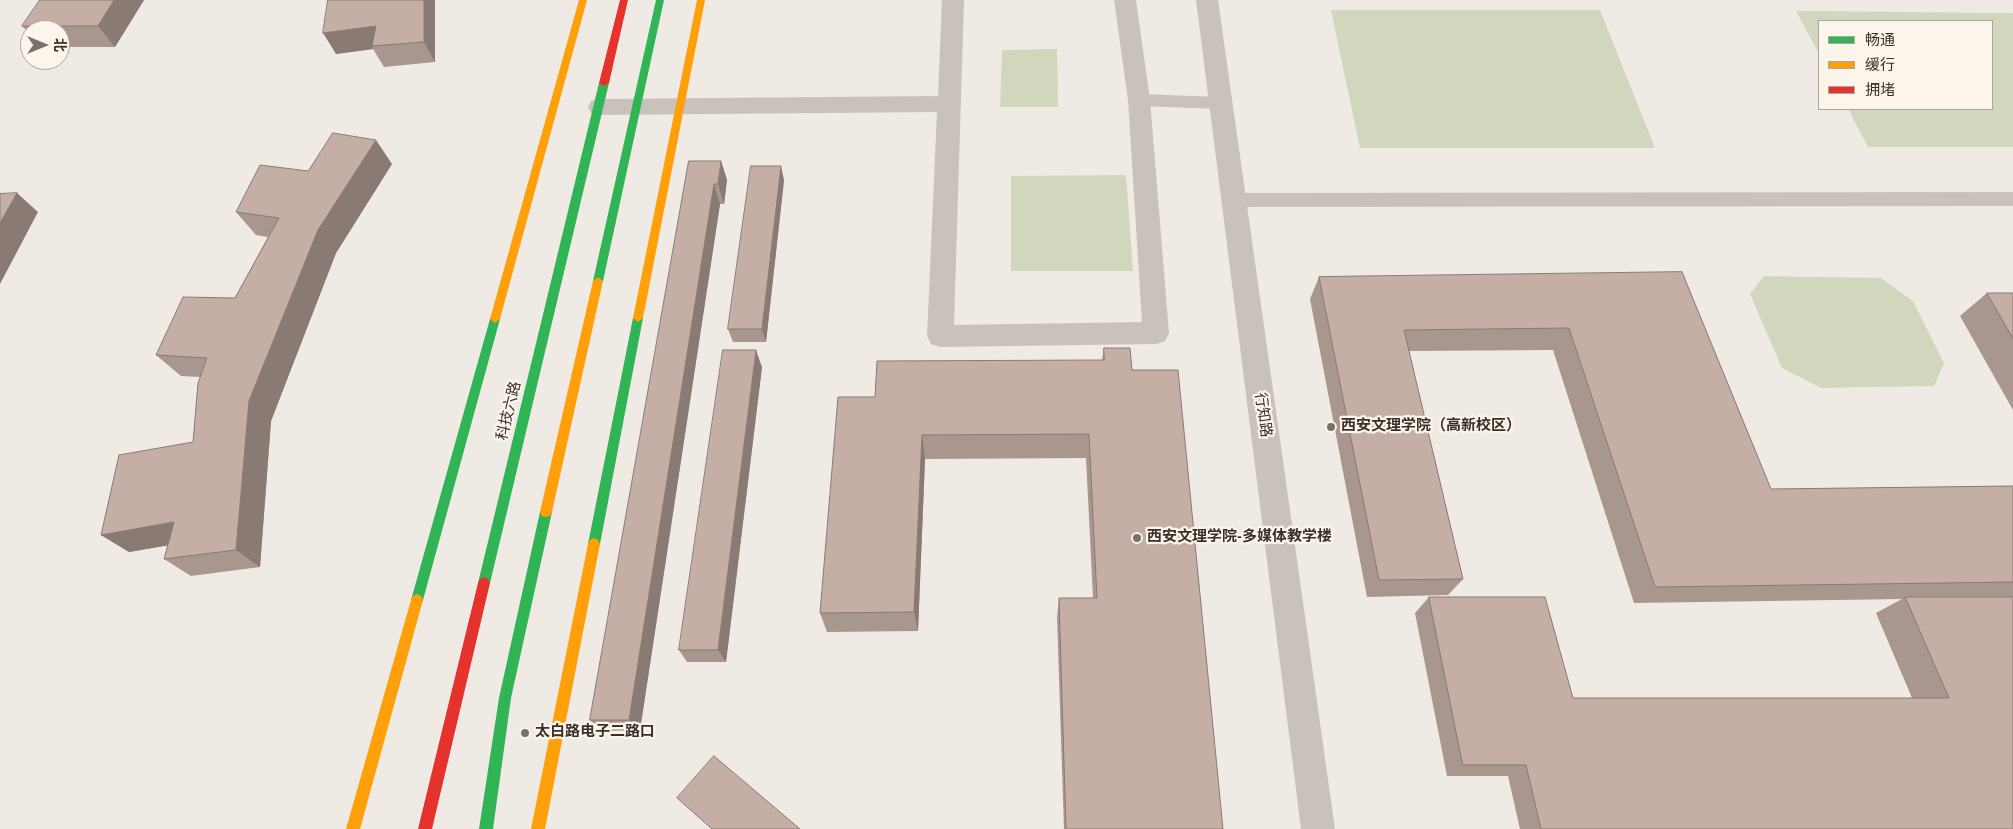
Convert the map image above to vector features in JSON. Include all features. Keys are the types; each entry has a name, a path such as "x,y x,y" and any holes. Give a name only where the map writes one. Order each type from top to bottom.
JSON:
{"main road":[{"path":"354,829 583,0"},
{"name":"科技六路","path":"425,829 624,0"},
{"path":"486,829 505,698 660,0"},
{"path":"538,829 701,0"}],"street":[{"path":"953,0 940,336 1156,333 1139,100 1125,0"},
{"name":"行知路","path":"1207,0 1318,829"},
{"path":"599,107 948,104"}],"lane":[{"path":"1139,100 1220,103"},
{"path":"1233,200 2013,199"}],"green space":[{"path":"1331,10 1600,10 1655,148 1360,148"},
{"path":"1796,11 2013,13 2013,147 1868,147 1849,110 1993,110 1993,20 1818,20 1818,52"},
{"path":"1057,49 1058,107 1000,107 1002,50"},
{"path":"1126,175 1133,271 1011,271 1011,176"},
{"path":"1764,276 1881,278 1913,301 1944,363 1934,386 1821,388 1782,368 1750,294"}],"building":[{"path":"40,0 114,0 98,26 70,26 70,20 26,20"},
{"path":"328,0 424,0 424,42 372,46 376,26 323,33"},
{"path":"333,133 376,140 318,230 249,401 236,550 164,559 174,522 101,535 119,455 193,442 198,383 207,358 156,355 183,297 235,298 279,218 236,212 260,165 308,171"},
{"path":"689,161 721,161 718,184 714,184 629,720 590,720"},
{"path":"751,166 781,166 762,329 728,329"},
{"path":"17,193 0,223 0,194"},
{"path":"1682,272 1771,489 2013,486 2013,582 1655,587 1569,328 1404,330 1463,579 1379,580 1319,277"},
{"path":"1987,293 2013,293 2013,338"},
{"name":"西安文理学院-多媒体教学楼","path":"1104,348 1130,348 1132,370 1178,370 1223,829 1066,829 1059,598 1097,598 1089,434 922,435 914,612 820,613 838,397 875,397 877,361 1104,360"},
{"path":"723,350 756,350 718,650 679,650"},
{"path":"1429,597 1545,597 1573,698 1949,698 1905,597 2013,597 2013,829 1541,829 1526,765 1463,765"},
{"path":"714,756 800,829 712,829 677,798"}],"traffic: fast":[{"path":"598,281 660,0"},
{"path":"484,583 604,83"},
{"path":"594,544 638,318"},
{"path":"417,600 495,319"},
{"path":"486,829 505,698 546,512"}],"traffic: slow":[{"path":"495,319 583,0"},
{"path":"638,318 701,0"},
{"path":"546,512 598,281"},
{"path":"538,829 594,544"},
{"path":"353,829 417,600"}],"traffic: jam":[{"path":"604,83 624,0"},
{"path":"425,829 484,583"}],"place":[{"name":"西安文理学院（高新校区）","path":"1331,427"},
{"name":"西安文理学院-多媒体教学楼","path":"1137,538"},
{"name":"太白路电子二路口","path":"525,733"}]}
